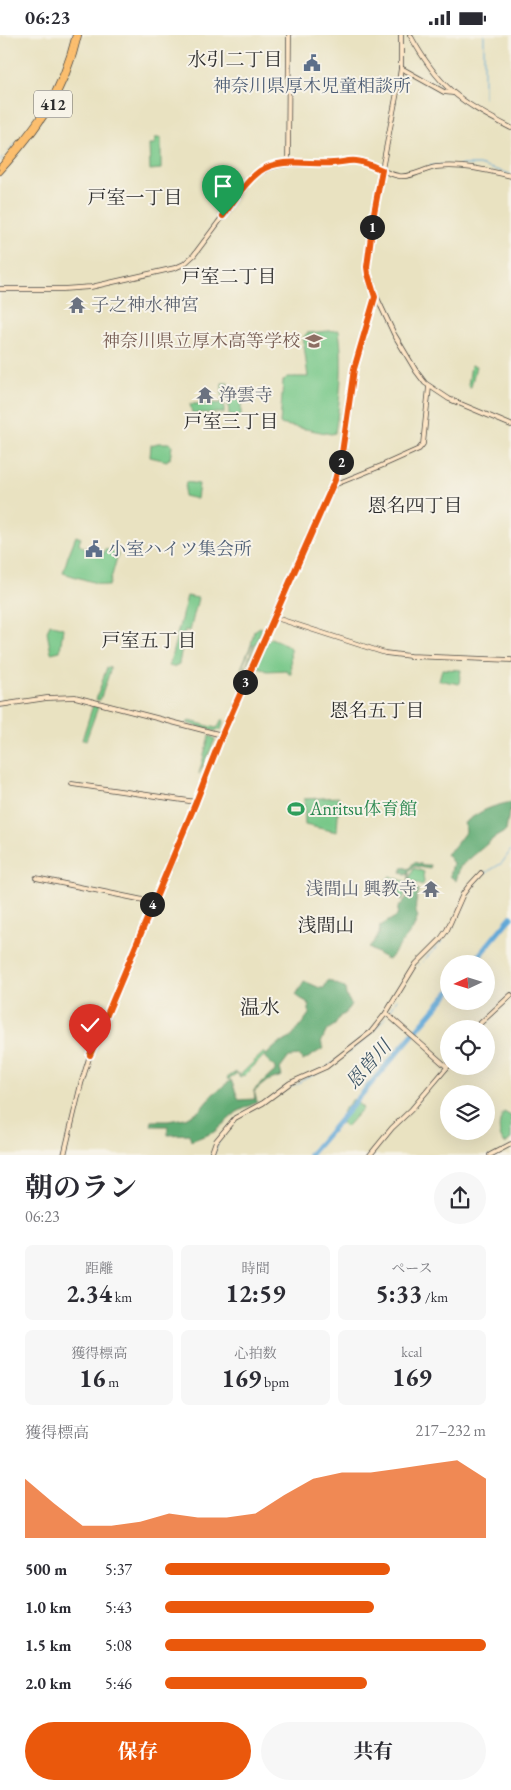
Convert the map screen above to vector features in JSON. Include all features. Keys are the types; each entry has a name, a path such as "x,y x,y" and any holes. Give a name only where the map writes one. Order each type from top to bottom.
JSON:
{"highway":[{"name":"412","path":"0,167 31,131 49,104 61,81 75,35"},
{"name":"412","path":"0,173 37,129 54,103 66,79 78,35"}],"street":[{"path":"288,163 289,35"},
{"path":"401,35 401,68 374,213 367,267 368,274 375,297 408,359 429,387 449,399 511,425"},
{"path":"410,35 429,68 453,93 468,105 511,128"},
{"path":"401,68 444,92 453,93"},
{"path":"436,88 442,87 443,83"},
{"path":"0,289 91,287 179,267 194,255 254,175 271,166 288,163 333,163 353,160 401,177 438,167 475,167 511,176"},
{"path":"64,1155 74,1110 88,1062 222,735 273,617 334,485 342,453 354,369 375,297"},
{"path":"334,485 419,449 423,444 429,387"},
{"path":"273,617 385,653 410,656 511,660"},
{"path":"0,705 47,698 75,697 222,735"},
{"path":"72,784 136,795 196,802"},
{"path":"211,1155 216,1141 235,1117 263,1103 290,1083 326,1067 372,1032 416,964 440,940 447,930 463,894 482,873"},
{"path":"36,878 153,902"},
{"path":"484,1020 511,995"},
{"path":"386,1013 440,1059"},
{"path":"370,1155 440,1075"},
{"path":"490,1155 511,1143"}],"green space":[{"path":"155,138 161,138 161,169 150,170 149,144 155,144"},
{"path":"339,330 341,381 335,433 331,434 280,424 283,381 287,377 308,377 303,338 307,333"},
{"path":"471,365 476,366 471,387 468,386"},
{"path":"222,383 228,383 228,399 241,399 241,418 229,415 228,403 224,403 224,413 192,413 190,404 222,403"},
{"path":"170,443 172,446 170,459 167,461 150,457 151,445"},
{"path":"186,482 199,484 197,499 184,496"},
{"path":"76,536 81,538 79,543 81,546 103,555 105,549 118,554 109,586 63,573"},
{"path":"187,596 198,598 190,631 185,630 179,664 173,667 169,666"},
{"path":"50,624 63,628 60,651 51,653 47,632"},
{"path":"260,627 262,628 245,669 254,645 252,645 241,669 251,645 254,631"},
{"path":"271,638 290,648 291,674 287,670 267,671 257,666 267,641"},
{"path":"107,667 111,668 100,700 96,700"},
{"path":"442,669 461,670 459,684 439,680"},
{"path":"93,705 98,707 86,740 82,740"},
{"path":"221,720 224,720 221,730 214,731 186,723 190,721 216,728"},
{"path":"209,736 215,740 199,774"},
{"path":"339,797 337,832 305,825 304,799"},
{"path":"511,802 511,811 506,831 494,838 460,867 456,881 450,876 453,863 446,854 466,831 464,823 486,810"},
{"path":"414,862 431,865 430,869 414,866 409,874 405,875 401,872 403,867 409,869"},
{"path":"414,868 424,872 422,886 409,880"},
{"path":"390,876 406,882 402,900 399,898 399,889 384,882"},
{"path":"410,885 419,890 416,900 418,917 413,929 388,960 369,948 379,934 380,926 397,916 398,908 408,896 408,886"},
{"path":"328,980 345,988 346,995 351,1004 335,1025 327,1030 321,1042 324,1048 303,1061 300,1056 289,1057 280,1069 282,1076 267,1081 254,1091 275,1071 275,1068 265,1056 278,1044 291,1038 309,1014 309,1005 296,995 304,981 324,988"},
{"path":"264,1052 266,1054 244,1076 240,1077 237,1073 228,1080 227,1078 236,1072 240,1075"},
{"path":"231,1080 239,1100 255,1099 254,1092 257,1102 237,1112 214,1132 191,1141 189,1134 168,1135 168,1126 151,1126 152,1121 185,1118 199,1111 213,1094"},
{"path":"353,1099 363,1108 346,1127 339,1120 344,1114 342,1112"},
{"path":"504,1112 511,1116 511,1139 505,1144 499,1128"}],"waterway":[{"path":"484,35 484,98"},
{"path":"8,152 16,143"},
{"path":"429,166 443,165"},
{"path":"459,165 479,165 510,174"},
{"path":"484,874 502,863 511,850"},
{"path":"476,881 482,875"},
{"name":"恩曽川","path":"479,955 511,917"},
{"path":"419,965 439,945 448,932"},
{"path":"390,1011 397,999"},
{"name":"恩曽川","path":"310,1155 440,1003"},
{"path":"346,1054 369,1036 385,1018"},
{"path":"297,1085 302,1080 322,1071 344,1055"},
{"path":"285,1088 294,1085"},
{"path":"213,1155 219,1140"}],"place":[{"name":"神奈川県厚木児童相談所","path":"312,63"},
{"name":"子之神水神宮","path":"77,305"},
{"name":"神奈川県立厚木高等学校","path":"314,341"},
{"name":"浄雲寺","path":"205,395"},
{"name":"小室ハイツ集会所","path":"94,549"},
{"name":"Anritsu体育館","path":"296,809"},
{"name":"浅間山 興教寺","path":"431,889"}],"district":[{"name":"水引二丁目","path":"235,59"},
{"name":"戸室一丁目","path":"135,197"},
{"name":"戸室二丁目","path":"229,276"},
{"name":"戸室三丁目","path":"231,421"},
{"name":"恩名四丁目","path":"415,505"},
{"name":"戸室五丁目","path":"149,640"},
{"name":"恩名五丁目","path":"377,710"},
{"name":"浅間山","path":"326,925"},
{"name":"温水","path":"260,1007"}],"route":[{"path":"90,1055 196,802 222,735 273,617 324,508 339,468 354,369 375,297 367,267 382,170 353,160 333,163 288,163 271,166 254,175 223,216"}]}
